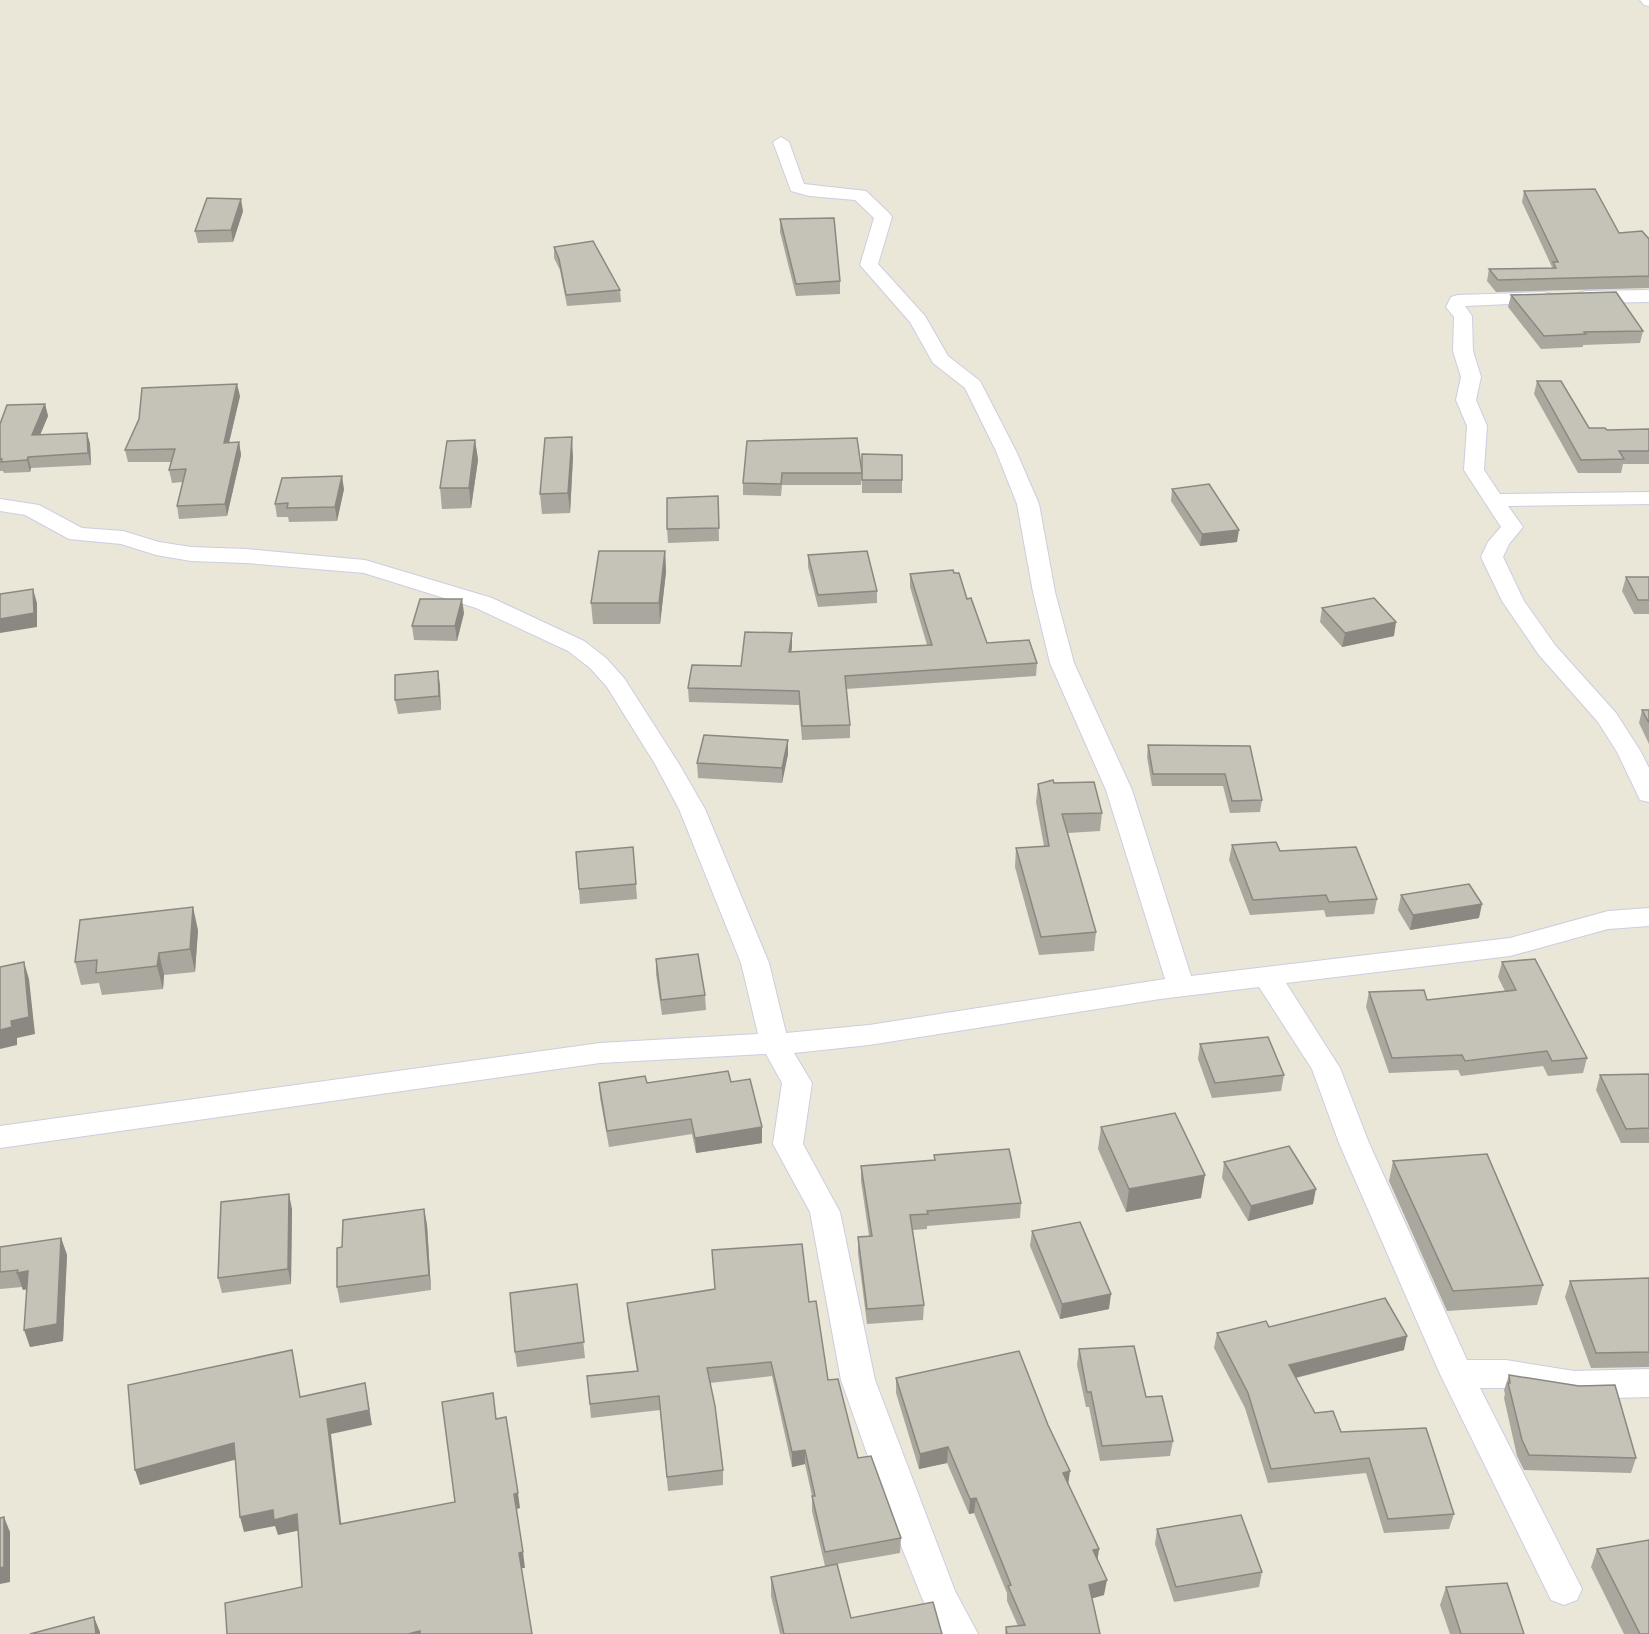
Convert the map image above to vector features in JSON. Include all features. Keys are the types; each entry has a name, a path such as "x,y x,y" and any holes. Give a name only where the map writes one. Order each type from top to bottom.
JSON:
{"street":[{"path":"781,142 797,187 809,191 860,195 883,218 869,265 918,320 940,359 973,385 1006,451 1028,504 1044,592 1062,663 1119,790 1181,987"},
{"path":"1649,297 1458,301 1455,307 1462,316 1463,351 1471,377 1466,400 1478,426 1474,470 1492,500 1512,526 1499,542 1492,557 1513,601 1547,650 1607,718 1629,752 1649,794"},
{"path":"1492,500 1649,498"},
{"path":"0,505 31,510 77,534 123,538 156,548 191,554 257,557 365,567 484,603 576,646 598,663 616,683 662,755 692,809 755,963 774,1044 797,1083 788,1144 825,1212 858,1380 906,1513 940,1598 960,1634"},
{"path":"0,1137 600,1053 774,1044 881,1034 1181,987 1510,948 1608,920 1649,917"},
{"path":"1268,978 1326,1068 1354,1143 1457,1374 1564,1589"},
{"path":"1457,1374 1506,1374 1574,1385 1649,1383"}],"building":[{"path":"1595,189 1619,233 1642,231 1649,239 1649,276 1498,280 1489,269 1556,268 1553,262 1558,262 1524,191"},
{"path":"207,198 241,199 231,230 195,231"},
{"path":"834,218 840,281 796,284 780,219"},
{"path":"593,241 620,290 566,295 559,259 554,247"},
{"path":"1616,292 1643,331 1584,332 1586,334 1544,336 1511,295"},
{"path":"1537,381 1561,381 1589,428 1649,429 1649,451 1619,451 1624,459 1581,460"},
{"path":"237,384 224,443 239,442 225,504 177,506 186,469 169,470 175,449 125,450 139,419 142,388"},
{"path":"45,404 32,435 87,433 88,453 28,457 27,460 1,462 0,424 7,405"},
{"path":"572,437 568,493 540,494 545,438"},
{"path":"857,438 862,473 782,473 781,484 743,483 747,441"},
{"path":"475,440 469,488 440,488 447,441"},
{"path":"862,454 902,455 902,480 862,480"},
{"path":"342,476 335,507 287,508 288,503 275,504 282,478"},
{"path":"1209,484 1239,530 1202,534 1172,489"},
{"path":"718,496 719,528 667,529 667,498"},
{"path":"599,551 665,551 659,603 591,603"},
{"path":"867,551 877,591 818,595 808,555"},
{"path":"953,570 954,573 959,573 967,599 971,598 987,643 1029,640 1037,663 845,676 850,725 802,726 799,691 688,688 692,665 741,666 745,632 792,633 789,652 932,645 910,574"},
{"path":"1626,577 1649,577 1649,600 1638,600"},
{"path":"33,589 34,613 0,619 0,594"},
{"path":"1374,598 1396,622 1345,633 1322,608"},
{"path":"420,599 462,599 455,626 412,626"},
{"path":"438,671 439,696 395,700 395,675"},
{"path":"1642,710 1649,710 1649,723"},
{"path":"704,735 788,740 782,768 697,763"},
{"path":"1148,745 1250,746 1262,800 1232,801 1225,774 1153,774"},
{"path":"1053,780 1054,783 1094,782 1102,813 1062,814 1096,932 1041,937 1016,848 1049,846 1038,784"},
{"path":"1276,842 1280,851 1356,847 1377,899 1329,902 1326,895 1253,900 1232,845"},
{"path":"633,847 636,884 579,889 576,852"},
{"path":"1469,884 1482,904 1413,915 1401,895"},
{"path":"193,907 190,949 159,953 157,966 96,973 97,960 75,962 80,920"},
{"path":"698,954 705,995 661,1000 656,959"},
{"path":"1535,959 1587,1058 1552,1061 1547,1051 1465,1061 1462,1055 1392,1058 1369,992 1424,990 1427,1000 1516,990 1502,962"},
{"path":"24,962 29,1017 11,1021 12,1027 0,1030 0,967"},
{"path":"1268,1037 1284,1075 1215,1083 1200,1044"},
{"path":"728,1071 731,1082 750,1079 762,1127 695,1138 691,1119 607,1131 599,1083 645,1076 647,1083"},
{"path":"1649,1074 1649,1128 1626,1129 1600,1075"},
{"path":"1175,1113 1205,1175 1129,1189 1101,1127"},
{"path":"1289,1146 1316,1189 1251,1206 1224,1162"},
{"path":"1009,1149 1021,1203 927,1211 928,1214 910,1215 924,1305 867,1309 858,1237 872,1236 861,1166 935,1160 934,1155"},
{"path":"1487,1154 1543,1285 1453,1291 1393,1161"},
{"path":"289,1194 288,1269 218,1278 221,1202"},
{"path":"424,1209 429,1275 337,1287 337,1248 342,1247 343,1220"},
{"path":"1080,1222 1111,1294 1062,1304 1032,1231"},
{"path":"61,1238 57,1324 24,1330 28,1271 0,1272 0,1247"},
{"path":"802,1244 809,1302 816,1301 828,1380 838,1379 858,1458 871,1456 901,1538 825,1552 812,1496 815,1496 805,1450 792,1452 771,1362 707,1368 715,1406 723,1470 667,1477 659,1396 590,1404 587,1376 638,1371 627,1303 715,1289 712,1250"},
{"path":"1649,1278 1649,1352 1596,1353 1570,1281"},
{"path":"577,1284 584,1342 515,1352 510,1293"},
{"path":"1385,1298 1407,1336 1289,1365 1315,1413 1333,1411 1341,1432 1426,1428 1454,1514 1388,1519 1369,1458 1271,1469 1248,1393 1217,1333 1266,1321 1269,1327"},
{"path":"1134,1346 1146,1397 1162,1396 1173,1441 1102,1446 1091,1392 1087,1392 1079,1349"},
{"path":"292,1350 300,1397 365,1383 369,1410 327,1419 340,1524 455,1502 442,1402 493,1393 496,1419 506,1417 518,1493 514,1494 523,1552 519,1553 532,1634 420,1634 420,1631 408,1634 227,1634 225,1603 302,1587 297,1514 274,1520 273,1510 240,1517 234,1443 135,1470 128,1385"},
{"path":"1019,1351 1048,1425 1070,1471 1063,1473 1099,1549 1093,1550 1107,1580 1089,1585 1100,1634 1007,1634 1006,1627 1025,1625 1008,1586 1011,1585 976,1498 970,1499 948,1447 920,1454 896,1378"},
{"path":"1509,1375 1579,1386 1615,1385 1636,1458 1529,1455 1522,1440 1508,1383 1510,1383"},
{"path":"1241,1515 1262,1572 1176,1587 1157,1529"},
{"path":"4,1517 4,1567 0,1568 0,1518"},
{"path":"1649,1540 1649,1634 1640,1634 1597,1549"},
{"path":"837,1564 851,1618 933,1602 942,1634 784,1634 771,1577"},
{"path":"1507,1583 1524,1634 1461,1634 1446,1587"},
{"path":"94,1617 96,1634 30,1634"}]}
